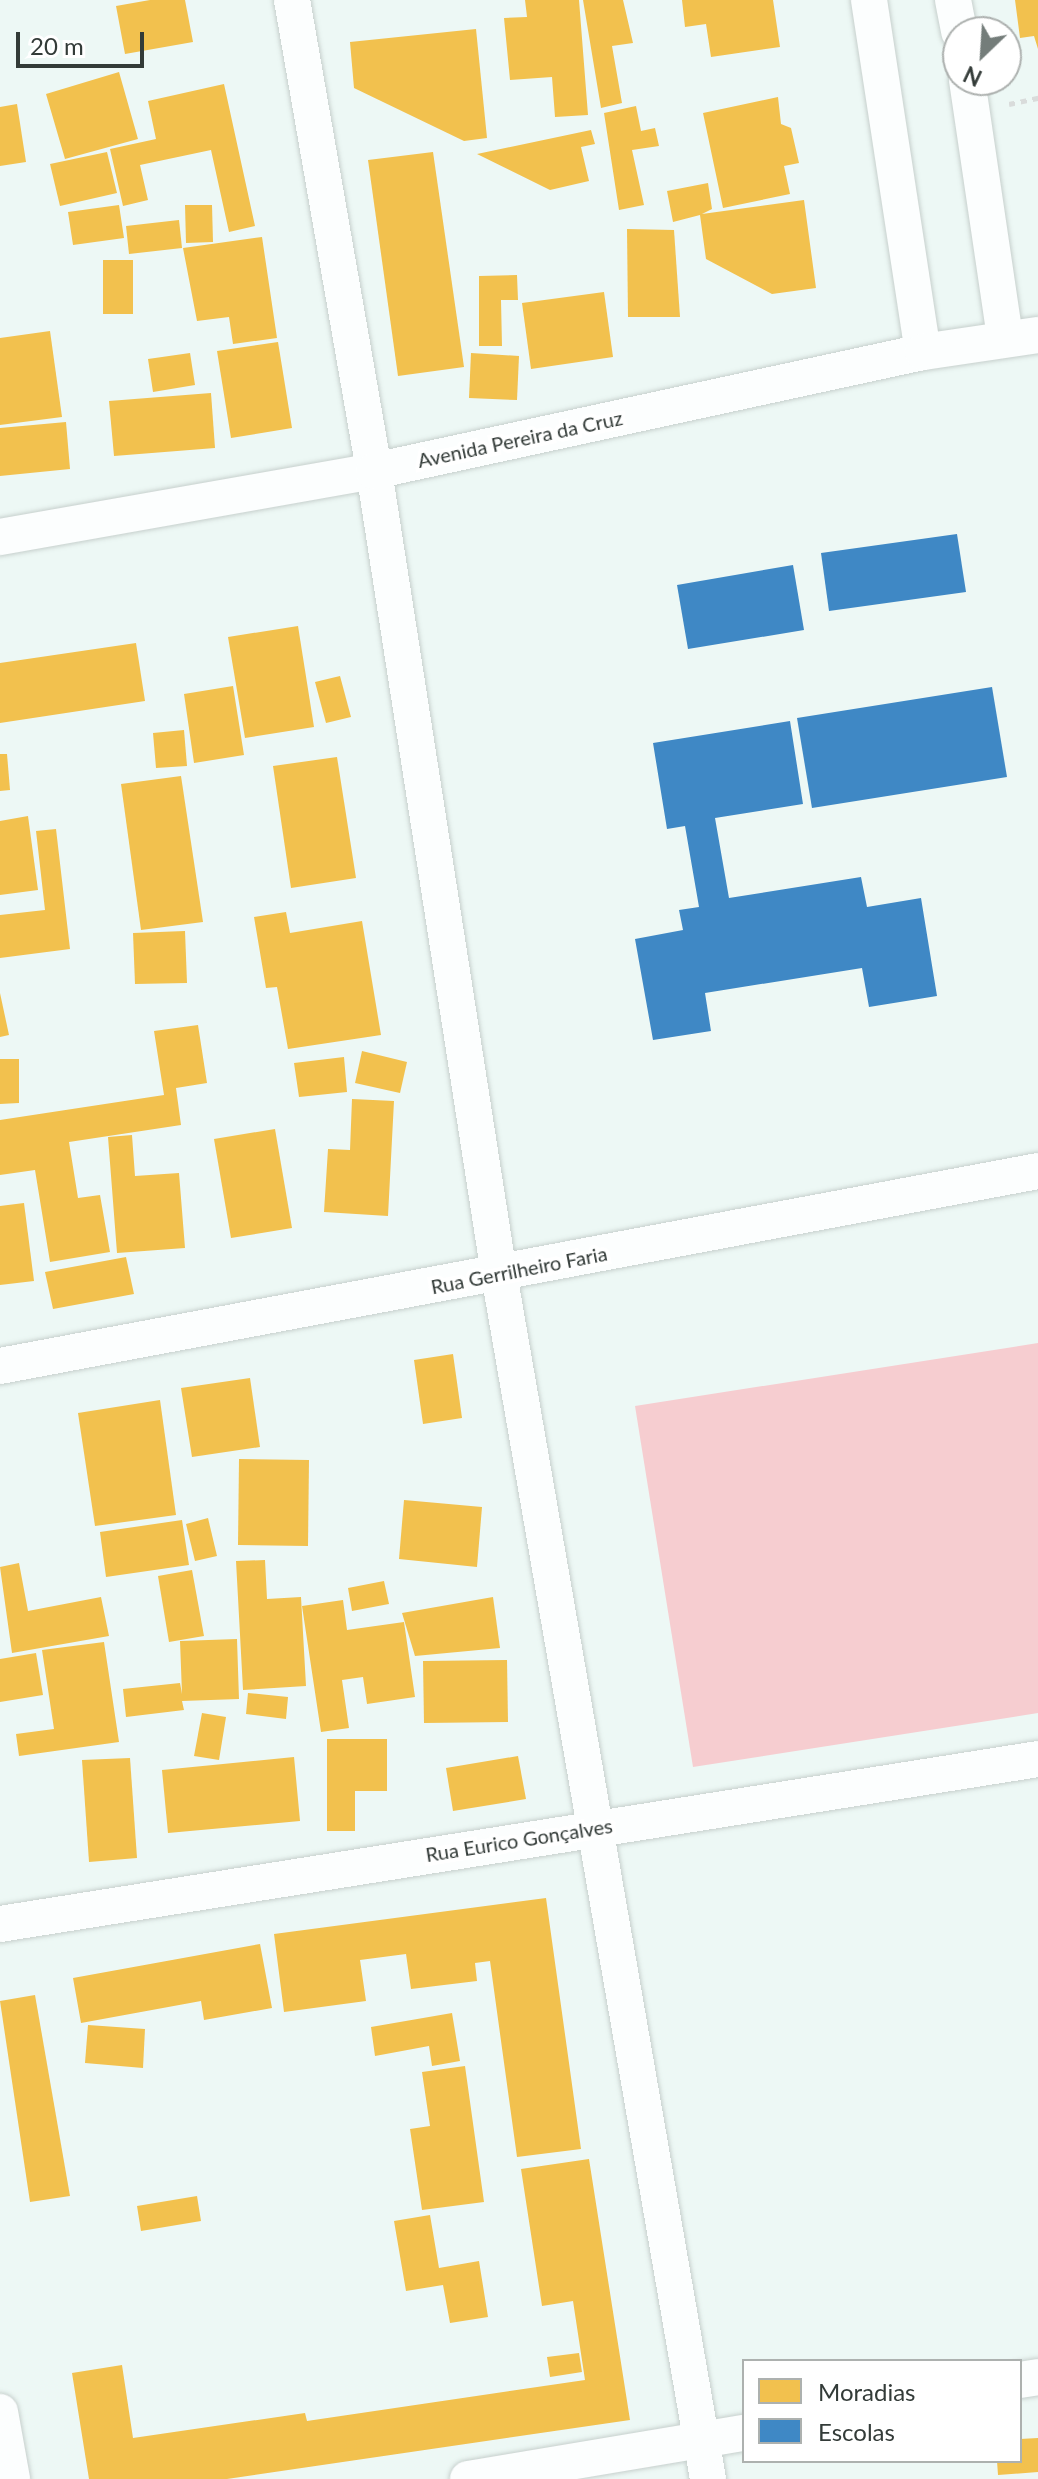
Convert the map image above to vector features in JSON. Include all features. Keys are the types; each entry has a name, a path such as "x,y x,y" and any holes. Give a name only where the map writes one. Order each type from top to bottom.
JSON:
{"street":[{"path":"292,0 374,471 499,1274 708,2479"},
{"path":"869,0 923,352"},
{"path":"970,96 1022,336"},
{"name":"Avenida Pereira da Cruz","path":"0,537 374,471 923,352 1022,336"},
{"name":"Rua Gerrilheiro Faria","path":"0,1366 1038,1171"},
{"name":"Rua Eurico Gonçalves","path":"0,1924 1038,1759"},
{"path":"0,2412 12,2479"},
{"path":"468,2479 742,2433"}],"shaded area":[{"path":"1038,1343 1038,1713 693,1767 635,1406"}],"building: Moradias":[{"path":"150,0 185,0 193,42 125,54 116,6"},
{"path":"525,0 579,0 588,115 555,117 552,77 510,80 504,18 527,17"},
{"path":"583,0 623,0 633,43 612,46 622,103 601,108"},
{"path":"682,0 773,0 780,47 711,57 706,24 685,27"},
{"path":"1015,0 1038,0 1038,49 1034,36 1022,38 1022,16 1017,16"},
{"path":"476,29 487,138 464,141 354,88 350,42"},
{"path":"119,72 138,139 65,159 46,94"},
{"path":"224,84 255,226 229,232 211,150 140,165 148,200 123,206 110,149 156,139 148,101"},
{"path":"778,97 781,124 791,128 799,163 784,166 790,194 723,208 703,113"},
{"path":"17,104 26,162 0,166 0,107"},
{"path":"636,106 641,131 655,128 659,146 632,150 644,205 619,210 604,113"},
{"path":"591,130 595,144 581,147 589,181 550,190 477,154"},
{"path":"107,152 117,193 60,206 50,164"},
{"path":"433,152 464,367 398,376 368,160"},
{"path":"708,183 712,209 702,214 804,200 816,288 772,294 706,259 700,215 673,222 667,191"},
{"path":"119,205 124,238 73,245 68,212"},
{"path":"185,205 212,205 213,242 186,243"},
{"path":"179,220 182,248 129,254 126,226"},
{"path":"627,229 674,230 680,317 628,317"},
{"path":"262,237 277,338 233,344 229,317 197,321 183,248"},
{"path":"103,260 133,260 133,314 103,314"},
{"path":"517,275 518,300 501,300 502,346 479,346 479,276"},
{"path":"604,292 613,357 531,369 522,303"},
{"path":"50,331 62,417 0,425 0,338"},
{"path":"278,342 292,428 231,438 217,351"},
{"path":"190,353 195,385 153,392 148,359"},
{"path":"471,353 519,356 517,400 469,398"},
{"path":"211,393 215,448 114,456 109,401"},
{"path":"66,422 70,469 0,476 0,428"},
{"path":"298,626 314,727 245,738 228,637"},
{"path":"136,643 145,701 0,723 0,663"},
{"path":"340,676 351,717 326,723 315,682"},
{"path":"233,686 244,755 194,763 184,694"},
{"path":"184,730 187,766 156,768 153,733"},
{"path":"0,754 7,754 10,790 0,791"},
{"path":"337,757 356,878 291,888 273,766"},
{"path":"181,776 203,922 141,930 121,784"},
{"path":"28,816 38,890 0,895 0,821"},
{"path":"56,829 70,949 0,958 0,915 45,910 36,831"},
{"path":"286,912 290,933 362,921 381,1035 288,1049 277,987 266,988 254,917"},
{"path":"185,931 187,983 135,984 133,933"},
{"path":"0,993 9,1035 0,1037"},
{"path":"198,1025 207,1083 176,1088 181,1125 69,1142 78,1198 100,1195 110,1252 50,1262 35,1170 0,1175 0,1120 164,1095 154,1031"},
{"path":"362,1051 407,1062 400,1093 355,1083"},
{"path":"344,1057 347,1092 299,1097 294,1063"},
{"path":"0,1059 19,1059 19,1103 0,1104"},
{"path":"352,1099 394,1101 388,1216 324,1212 328,1149 350,1150"},
{"path":"275,1129 292,1228 231,1238 214,1139"},
{"path":"132,1135 135,1176 179,1173 185,1248 117,1253 108,1137"},
{"path":"24,1203 34,1281 0,1285 0,1206"},
{"path":"126,1257 134,1294 53,1309 45,1272"},
{"path":"453,1354 462,1418 423,1424 414,1360"},
{"path":"250,1378 260,1447 192,1457 181,1388"},
{"path":"160,1400 176,1515 95,1526 78,1413"},
{"path":"239,1459 309,1460 308,1546 238,1545"},
{"path":"404,1500 482,1507 477,1567 399,1559"},
{"path":"208,1518 217,1556 195,1561 186,1524"},
{"path":"182,1520 189,1565 106,1577 100,1532"},
{"path":"265,1560 267,1599 301,1597 306,1686 243,1690 236,1561"},
{"path":"19,1563 28,1611 101,1597 109,1636 12,1653 0,1567"},
{"path":"192,1570 204,1636 169,1642 158,1576"},
{"path":"384,1581 389,1604 352,1611 348,1588"},
{"path":"493,1597 500,1648 415,1656 402,1613"},
{"path":"343,1600 347,1630 404,1622 415,1697 367,1704 363,1677 342,1680 349,1728 321,1732 302,1606"},
{"path":"237,1639 239,1699 182,1701 184,1710 126,1717 123,1689 180,1683 182,1694 180,1641"},
{"path":"104,1642 119,1742 19,1756 16,1734 54,1729 42,1650"},
{"path":"36,1653 43,1695 0,1702 0,1659"},
{"path":"507,1660 508,1722 424,1723 423,1661"},
{"path":"248,1693 288,1697 286,1719 246,1714"},
{"path":"202,1713 226,1717 219,1760 194,1756"},
{"path":"327,1739 387,1739 387,1791 355,1791 355,1831 327,1831"},
{"path":"518,1756 526,1799 453,1811 446,1768"},
{"path":"294,1757 300,1821 168,1833 162,1770"},
{"path":"130,1758 137,1858 89,1862 82,1760"},
{"path":"546,1898 581,2149 517,2157 490,1961 475,1963 477,1981 411,1989 406,1954 360,1960 366,2001 284,2012 274,1934"},
{"path":"260,1944 272,2008 204,2020 201,2001 81,2023 73,1978"},
{"path":"35,1995 70,2196 30,2202 0,2001"},
{"path":"452,2013 460,2061 432,2066 429,2046 375,2056 371,2027"},
{"path":"88,2025 145,2029 143,2068 85,2063"},
{"path":"465,2066 484,2202 422,2210 410,2129 430,2126 422,2072"},
{"path":"589,2159 630,2420 227,2479 89,2479 72,2373 122,2365 133,2438 305,2413 307,2421 585,2380 573,2301 542,2306 521,2169"},
{"path":"197,2196 201,2221 141,2231 137,2206"},
{"path":"430,2215 439,2268 479,2261 488,2317 450,2323 443,2285 406,2291 394,2221"},
{"path":"579,2353 582,2372 550,2377 547,2357"},
{"path":"1038,2438 1038,2472 998,2475 997,2463 1022,2463 1022,2439"}],"building: Escolas":[{"path":"957,534 966,592 829,611 821,553"},
{"path":"793,565 804,630 688,649 677,585"},
{"path":"992,687 1007,777 812,808 797,718"},
{"path":"790,721 803,804 715,818 729,898 861,877 867,907 921,898 937,996 869,1007 862,968 705,993 711,1031 653,1040 635,939 683,930 679,910 699,907 685,826 667,829 653,743"}]}
